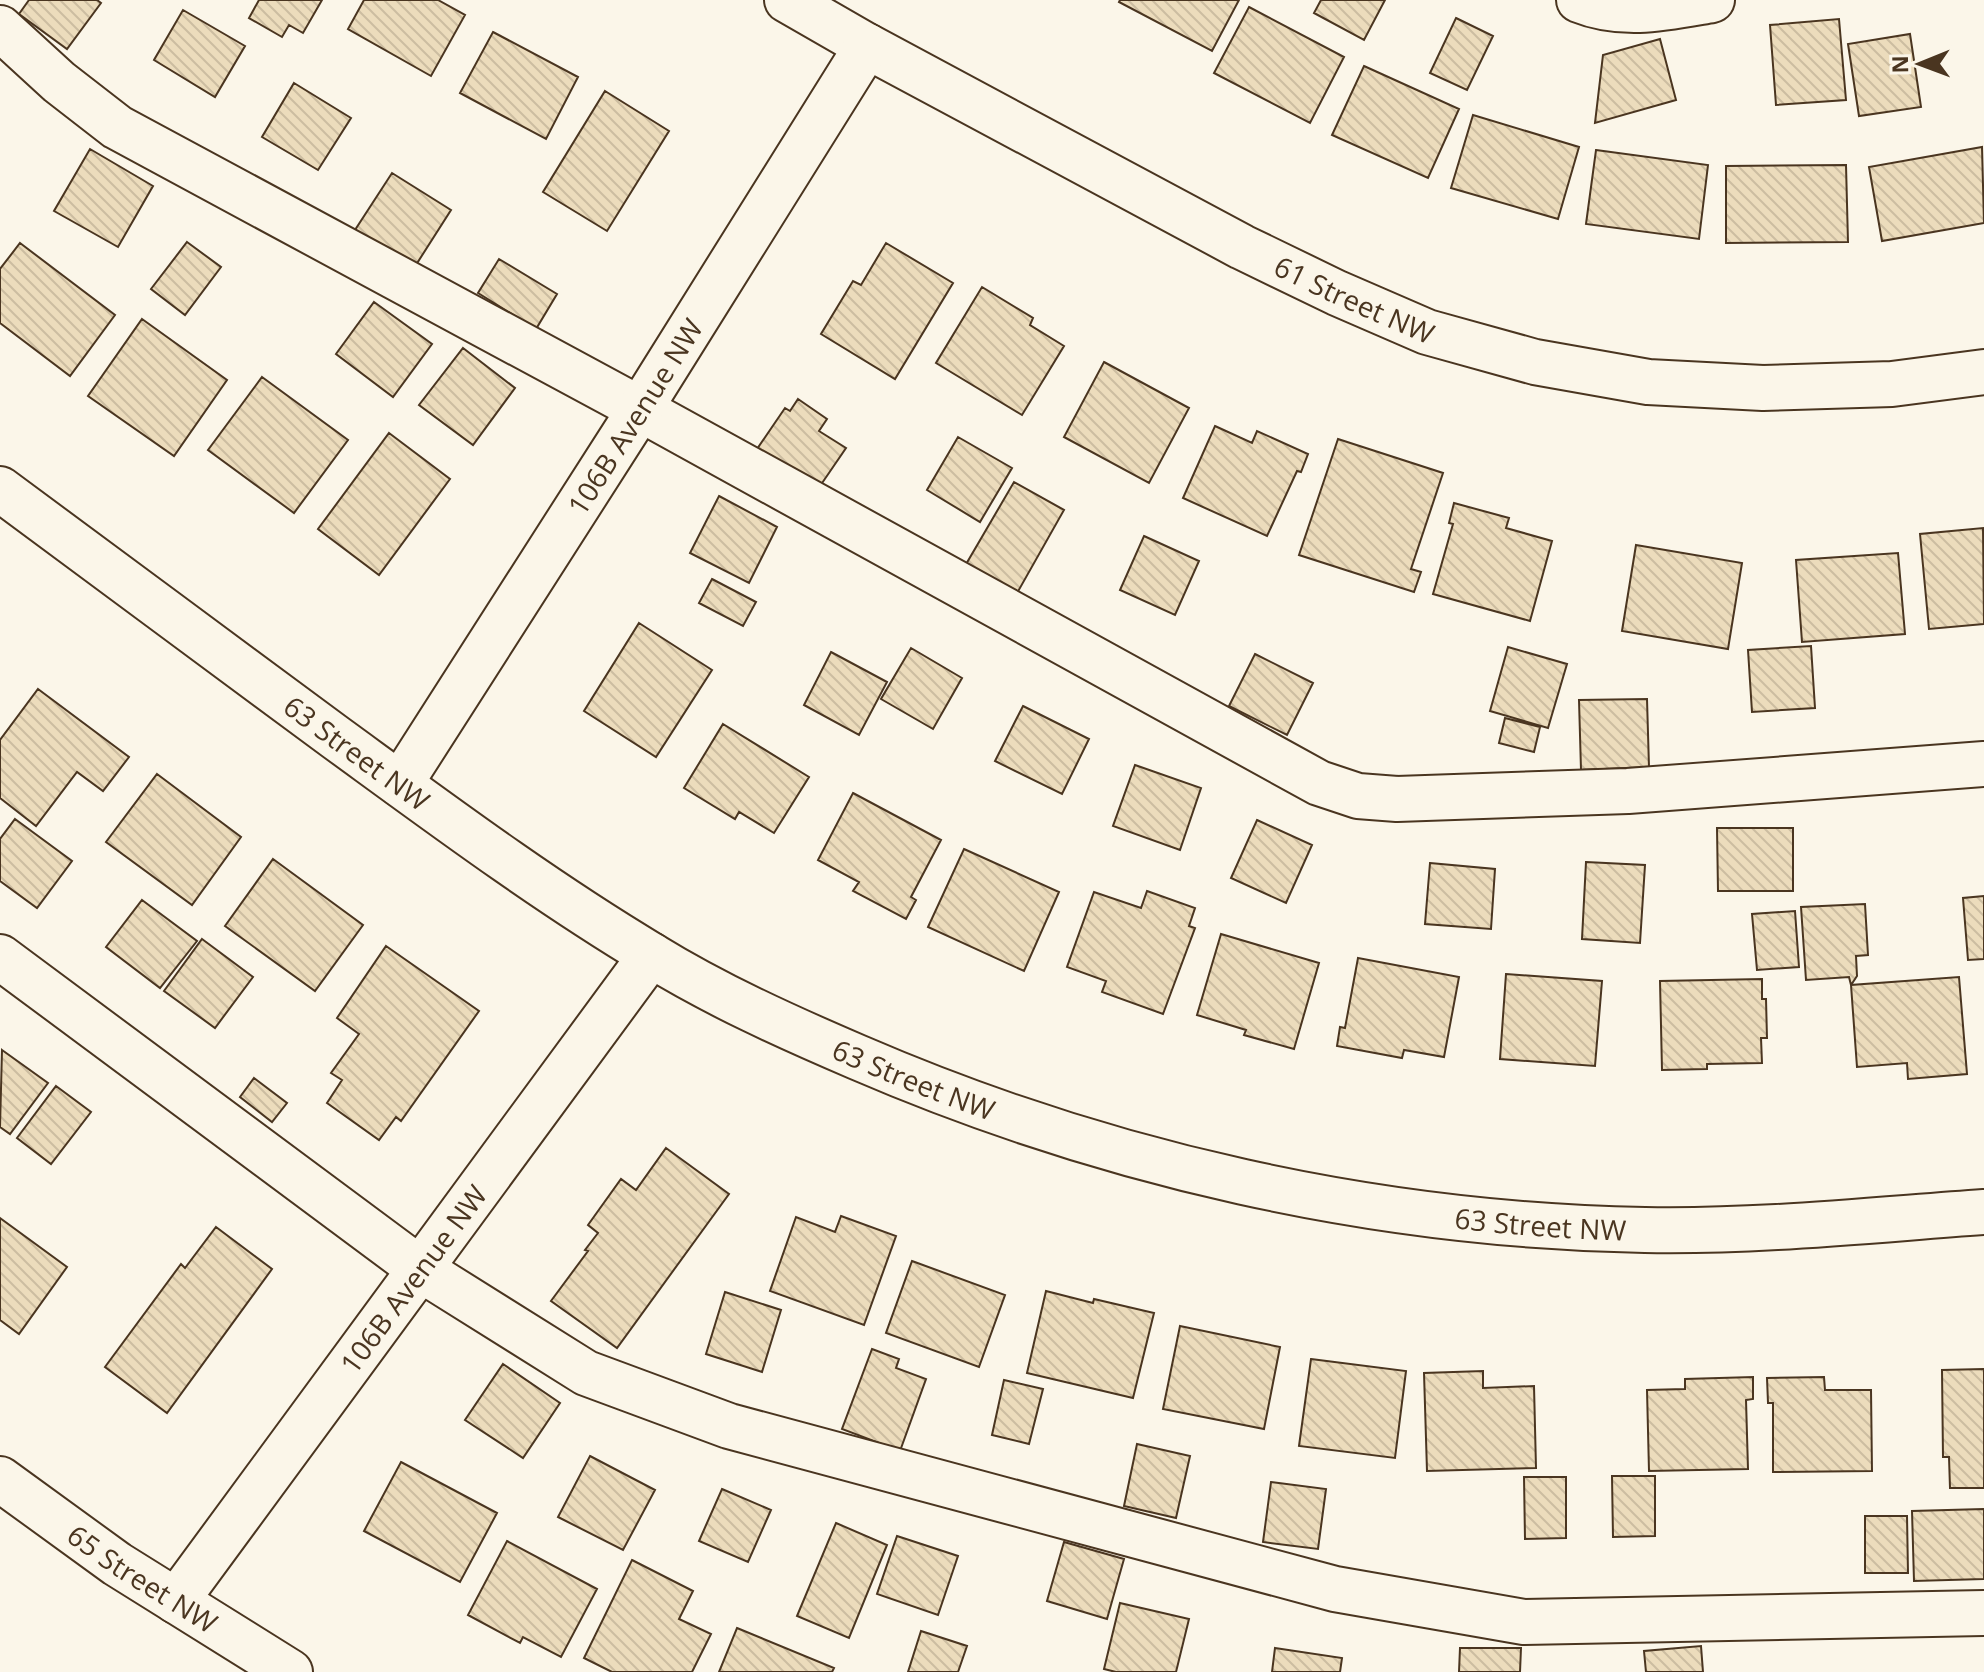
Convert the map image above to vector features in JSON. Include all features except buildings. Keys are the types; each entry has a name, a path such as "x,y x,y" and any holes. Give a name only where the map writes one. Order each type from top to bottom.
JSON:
{"street":[{"name":"61 Street NW","path":"787,0 1242,247 1427,332 1535,362 1648,382 1792,387 1892,384 1984,372"},
{"path":"1579,0 1625,12 1651,11 1712,0"},
{"path":"0,28 59,82 117,127 640,409 1319,783 1358,796 1397,799 1628,791 1984,764"},
{"name":"106B Avenue NW","path":"400,784 867,46"},
{"name":"63 Street NW","path":"0,489 527,875 651,955 729,999 811,1037 917,1083 1029,1124 1113,1151 1318,1197 1410,1213 1523,1224 1647,1230 1766,1227 1984,1212"},
{"name":"106B Avenue NW","path":"176,1601 651,955"},
{"path":"0,957 420,1269 586,1373 729,1426 1335,1589 1524,1622 1984,1613"},
{"name":"65 Street NW","path":"0,1479 117,1564 290,1672"}]}
